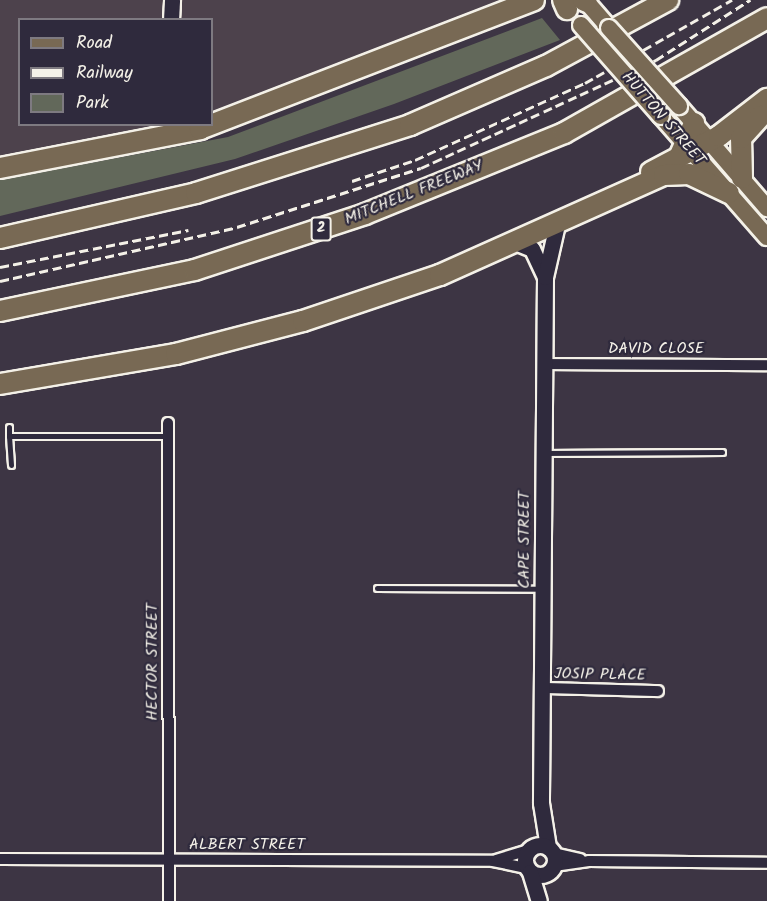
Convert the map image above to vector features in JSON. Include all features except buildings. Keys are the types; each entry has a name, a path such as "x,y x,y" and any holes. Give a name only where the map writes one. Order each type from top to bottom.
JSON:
{"highway":[{"path":"487,20 509,0"},
{"path":"213,120 487,20 534,0"},
{"path":"0,238 196,194 357,144 481,97 668,0"},
{"name":"MITCHELL FREEWAY","path":"0,311 195,270 365,214 564,133 767,18"},
{"path":"637,184 686,141 708,140 767,99"},
{"path":"0,384 176,354 303,321 515,242 637,184 677,173 736,186 741,138 767,110"},
{"path":"0,168 195,127"}],"main road":[{"name":"HUTTON STREET","path":"578,4 581,25 661,116 736,186 767,208"},
{"name":"HUTTON STREET","path":"578,4 679,106 686,141"},
{"name":"HUTTON STREET","path":"708,140 767,237"}],"street":[{"path":"171,18 172,0"},
{"name":"CAPE STREET","path":"540,901 551,860 541,803 545,277 557,224"},
{"name":"CAPE STREET","path":"515,242 532,249 545,277"},
{"name":"DAVID CLOSE","path":"544,364 767,365"},
{"name":"HECTOR STREET","path":"168,423 169,901"},
{"name":"JOSIP PLACE","path":"542,688 658,691"},
{"name":"CAPE STREET","path":"540,901 528,870 530,848 541,803"},
{"path":"530,848 551,860"},
{"name":"ALBERT STREET","path":"493,861 530,848"},
{"name":"ALBERT STREET","path":"0,860 493,861 528,870"},
{"path":"528,870 551,860 767,863"}],"lane":[{"path":"9,428 11,465"},
{"path":"9,436 168,436"},
{"path":"544,453 722,452"},
{"path":"376,588 543,589"}],"shaded area":[{"path":"0,0 501,0 213,119 213,18 18,18 18,126 188,126 0,162"}],"green space":[{"path":"542,18 560,40 394,104 235,159 0,216 0,180 228,137"}],"railway":[{"path":"352,181 415,160 585,83 732,0"},
{"path":"0,281 237,227 421,168 656,60 750,0"},
{"path":"0,267 188,230"}]}
